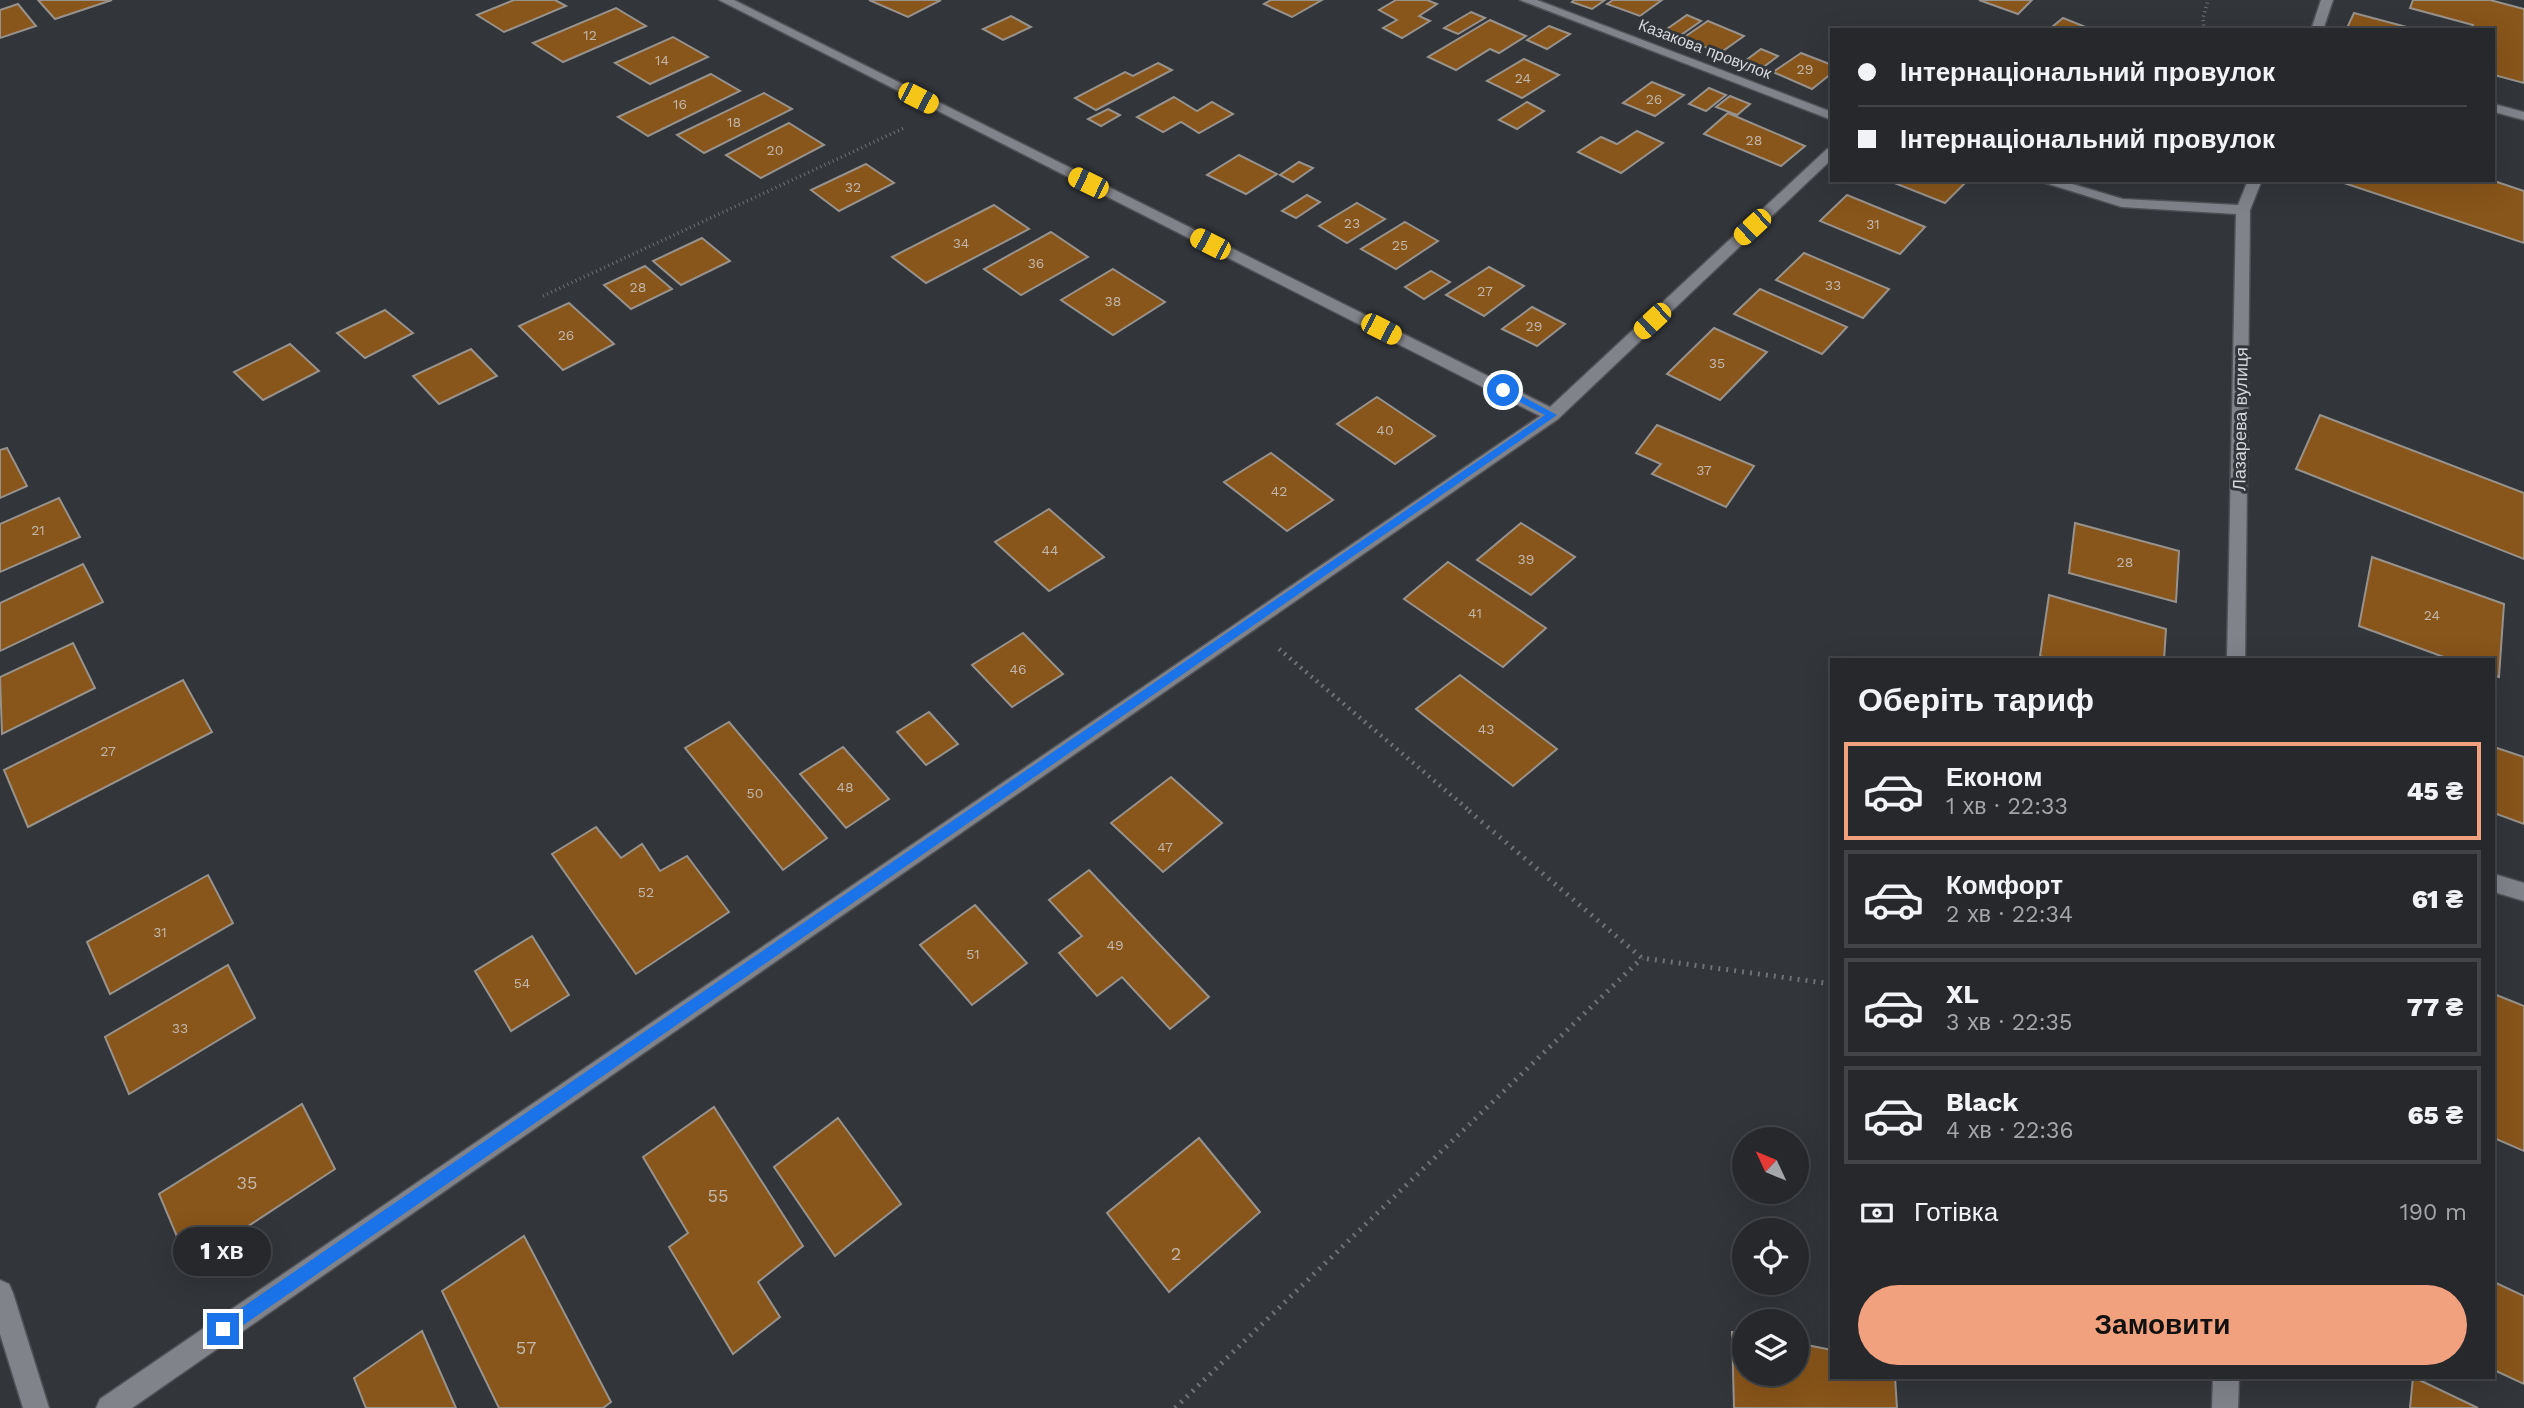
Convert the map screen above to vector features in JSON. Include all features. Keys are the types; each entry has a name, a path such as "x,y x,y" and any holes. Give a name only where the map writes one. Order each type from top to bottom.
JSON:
{"street":[{"path":"725,0 1552,415"},
{"name":"Казакова провулок","path":"1526,0 1830,115"},
{"path":"2317,28 2328,0"},
{"path":"2495,108 2524,116"},
{"path":"109,1408 1552,415 1830,154"},
{"path":"2050,182 2122,203 2243,210"},
{"name":"Лазарева вулиця","path":"2236,658 2243,210 2254,182"},
{"path":"2495,883 2524,892"},
{"path":"0,1293 36,1408"},
{"path":"2225,1408 2226,1379"}],"path":[{"path":"2204,28 2203,18 2208,0"},
{"path":"543,296 942,110"},
{"path":"1250,623 1642,958 1830,984"},
{"path":"1175,1408 1642,958"}],"building":[{"path":"38,0 112,0 55,19"},
{"path":"514,0 555,0 566,6 504,32 477,15"},
{"path":"869,0 941,0 908,17"},
{"path":"1271,0 1322,0 1292,17 1264,4"},
{"path":"1396,0 1427,0 1437,4 1419,16 1430,21 1402,38 1383,28 1397,20 1379,10"},
{"path":"1605,0 1592,9 1572,2"},
{"path":"1613,0 1662,0 1640,16 1607,4"},
{"path":"1979,0 2032,0 2018,14"},
{"path":"2413,0 2490,0 2524,9 2524,83 2495,75 2495,28 2472,28 2473,25 2410,8"},
{"path":"18,4 36,26 0,38 0,10"},
{"path":"616,8 646,26 563,62 533,43"},
{"path":"1471,12 1485,18 1458,34 1444,28"},
{"path":"2354,13 2410,28 2347,28"},
{"path":"1687,15 1701,21 1678,37 1664,31"},
{"path":"1011,16 1031,27 1003,40 983,29"},
{"path":"2063,18 2088,28 2066,28 2052,27"},
{"path":"1490,20 1526,36 1499,53 1490,49 1456,70 1428,57"},
{"path":"1708,21 1744,36 1720,53 1683,38"},
{"path":"1549,26 1570,34 1547,49 1527,40"},
{"path":"673,37 708,57 650,84 615,63"},
{"path":"1761,49 1778,56 1762,68 1745,61"},
{"path":"1801,53 1830,64 1830,75 1812,89 1773,72"},
{"path":"1524,59 1559,75 1522,98 1487,81"},
{"path":"1158,63 1172,70 1096,110 1075,98 1125,72 1133,76"},
{"path":"711,74 740,91 648,136 618,117"},
{"path":"1652,82 1684,95 1655,116 1623,103"},
{"path":"1709,88 1726,95 1706,111 1689,104"},
{"path":"764,93 792,109 704,153 677,135"},
{"path":"1730,96 1750,104 1737,115 1716,107"},
{"path":"1174,97 1197,111 1212,102 1233,114 1199,133 1181,122 1163,132 1137,117"},
{"path":"1527,102 1544,111 1517,129 1499,120"},
{"path":"1108,109 1120,115 1101,126 1088,119"},
{"path":"1728,113 1805,146 1781,166 1704,134"},
{"path":"789,123 824,145 761,178 726,155"},
{"path":"1637,131 1663,143 1621,173 1578,152 1601,137 1617,144"},
{"path":"1239,155 1277,174 1246,194 1207,175"},
{"path":"1299,162 1313,168 1293,182 1280,175"},
{"path":"866,164 894,183 839,211 811,190"},
{"path":"2495,181 2524,191 2524,243 2341,182"},
{"path":"1892,182 1966,182 1945,203"},
{"path":"1307,195 1320,202 1296,218 1282,211"},
{"path":"1847,195 1925,227 1900,254 1820,221"},
{"path":"1357,203 1385,219 1347,243 1319,226"},
{"path":"994,205 1029,229 926,283 892,257"},
{"path":"1405,222 1438,241 1396,269 1361,249"},
{"path":"1051,232 1088,257 1021,295 984,269"},
{"path":"702,238 730,261 681,285 653,261"},
{"path":"1804,253 1889,289 1863,318 1776,280"},
{"path":"645,266 672,289 631,309 604,285"},
{"path":"1489,267 1524,286 1484,316 1446,295"},
{"path":"1113,269 1165,302 1113,335 1061,300"},
{"path":"1431,271 1450,282 1424,299 1405,287"},
{"path":"1760,289 1847,327 1822,354 1734,314"},
{"path":"569,303 614,344 563,370 519,326"},
{"path":"1532,307 1565,324 1537,346 1502,329"},
{"path":"385,310 413,333 365,358 337,333"},
{"path":"1714,328 1767,352 1720,400 1667,374"},
{"path":"290,344 319,371 263,400 234,372"},
{"path":"471,349 497,376 439,404 413,376"},
{"path":"1377,397 1435,436 1395,464 1337,424"},
{"path":"2320,415 2524,493 2524,559 2296,469"},
{"path":"1657,425 1754,466 1726,507 1652,474 1661,464 1636,453"},
{"path":"7,448 27,486 0,498 0,450"},
{"path":"1271,453 1333,500 1287,531 1224,482"},
{"path":"59,498 80,537 0,572 0,524"},
{"path":"1049,509 1104,557 1049,591 995,542"},
{"path":"1521,523 1575,557 1531,595 1477,560"},
{"path":"2075,523 2179,551 2176,602 2069,573"},
{"path":"2372,557 2504,604 2499,677 2495,675 2495,658 2447,658 2359,626"},
{"path":"1448,562 1546,628 1503,667 1404,599"},
{"path":"83,564 103,602 0,651 0,603"},
{"path":"2049,595 2166,629 2164,658 2040,656"},
{"path":"1023,633 1063,674 1012,707 972,665"},
{"path":"73,643 95,688 2,734 0,677"},
{"path":"1460,675 1557,749 1513,786 1416,709"},
{"path":"183,680 212,732 28,827 4,770"},
{"path":"929,712 958,744 926,765 897,732"},
{"path":"729,722 827,838 783,870 685,748"},
{"path":"843,747 889,799 846,828 800,774"},
{"path":"2495,747 2524,757 2524,824 2495,813"},
{"path":"1171,777 1222,823 1163,872 1111,823"},
{"path":"596,827 621,858 642,844 660,871 687,856 729,912 636,974 552,854"},
{"path":"1089,870 1209,997 1170,1029 1122,977 1097,996 1059,953 1082,936 1049,900"},
{"path":"208,875 233,923 110,994 87,942"},
{"path":"975,905 1027,963 972,1005 920,945"},
{"path":"532,936 569,995 511,1031 475,971"},
{"path":"228,965 255,1018 129,1094 105,1037"},
{"path":"2495,994 2524,1006 2524,1151 2495,1138"},
{"path":"302,1104 335,1169 189,1265 159,1194"},
{"path":"714,1107 803,1246 758,1282 780,1317 733,1354 669,1247 688,1233 643,1157"},
{"path":"838,1118 901,1204 835,1256 774,1167"},
{"path":"1199,1138 1260,1212 1169,1292 1107,1213"},
{"path":"524,1236 611,1402 603,1408 499,1408 442,1291"},
{"path":"2495,1282 2524,1296 2524,1384 2495,1370"},
{"path":"422,1331 456,1408 366,1408 354,1378"},
{"path":"1809,1345 1830,1350 1830,1379 1895,1379 1897,1408 1734,1408 1733,1386 1809,1386"},
{"path":"2413,1379 2417,1379 2478,1408 2410,1408"}],"route":[{"path":"223,1329 1552,415 1503,390"}]}
